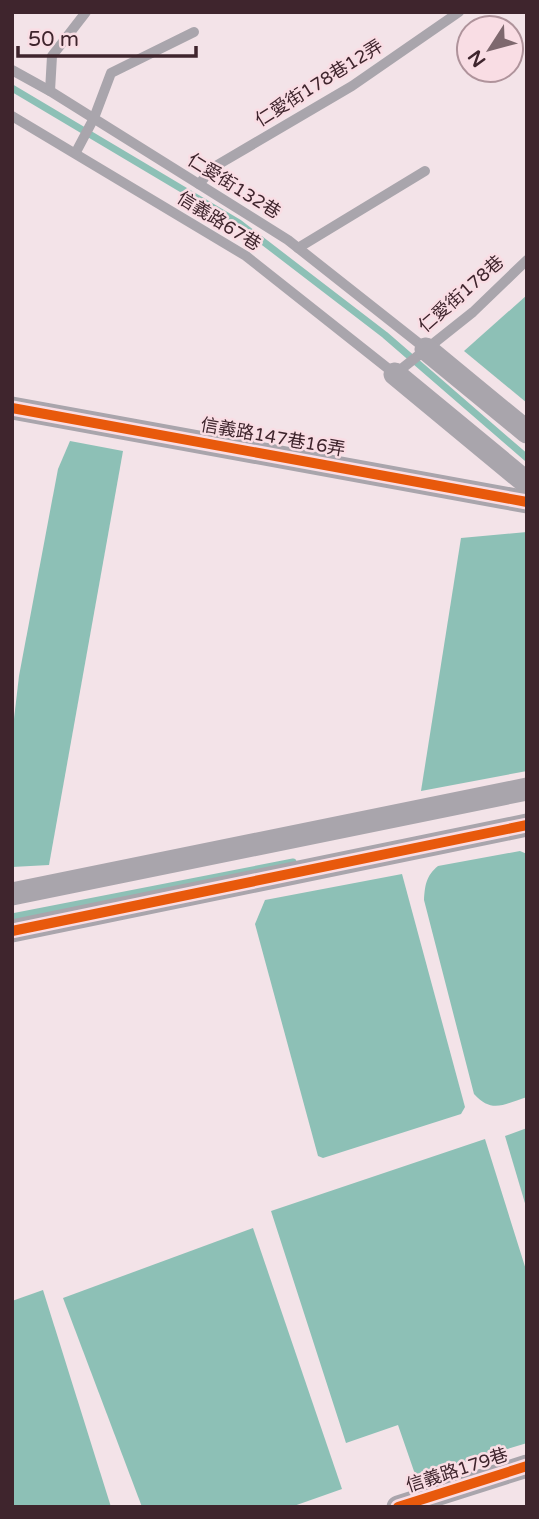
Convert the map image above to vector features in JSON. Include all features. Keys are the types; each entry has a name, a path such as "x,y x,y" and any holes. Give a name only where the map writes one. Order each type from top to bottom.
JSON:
{"street":[{"path":"422,351 527,432"},
{"path":"398,371 527,483"},
{"name":"信義路147巷16弄","path":"12,408 527,502"},
{"path":"12,894 527,789"},
{"path":"12,931 527,825"},
{"name":"信義路179巷","path":"398,1507 527,1466"}],"lane":[{"path":"50,91 52,57 86,12"},
{"name":"仁愛街178巷12弄","path":"199,184 214,167 352,86 459,12"},
{"path":"77,150 111,73 194,33"},
{"name":"仁愛街132巷","path":"12,70 50,91 91,122 199,184 298,248 422,351"},
{"name":"信義路67巷","path":"12,116 77,150 246,256 398,371"},
{"path":"298,248 425,170"},
{"name":"仁愛街178巷","path":"398,371 473,312 527,260"}],"shaded area":[{"path":"527,295 527,403 464,351"},
{"path":"70,441 123,451 49,865 12,867 12,736 19,676 58,469"},
{"path":"527,532 527,771 421,791 461,538"},
{"path":"520,851 527,854 527,1097 493,1106 474,1094 424,895 429,877 438,866"},
{"path":"402,874 465,1107 461,1114 323,1158 318,1156 255,924 265,900"},
{"path":"527,1128 527,1210 505,1136"},
{"path":"485,1139 527,1273 527,1443 416,1477 398,1425 346,1443 271,1211"},
{"path":"253,1228 342,1489 291,1507 142,1507 63,1298"},
{"path":"43,1290 111,1507 12,1507 12,1301"}],"waterway":[{"path":"12,88 239,223 385,335 527,458"},
{"path":"12,917 293,862"}],"cycle path":[{"path":"12,408 527,502"},
{"path":"12,931 527,825"},
{"path":"398,1507 527,1466"}]}
